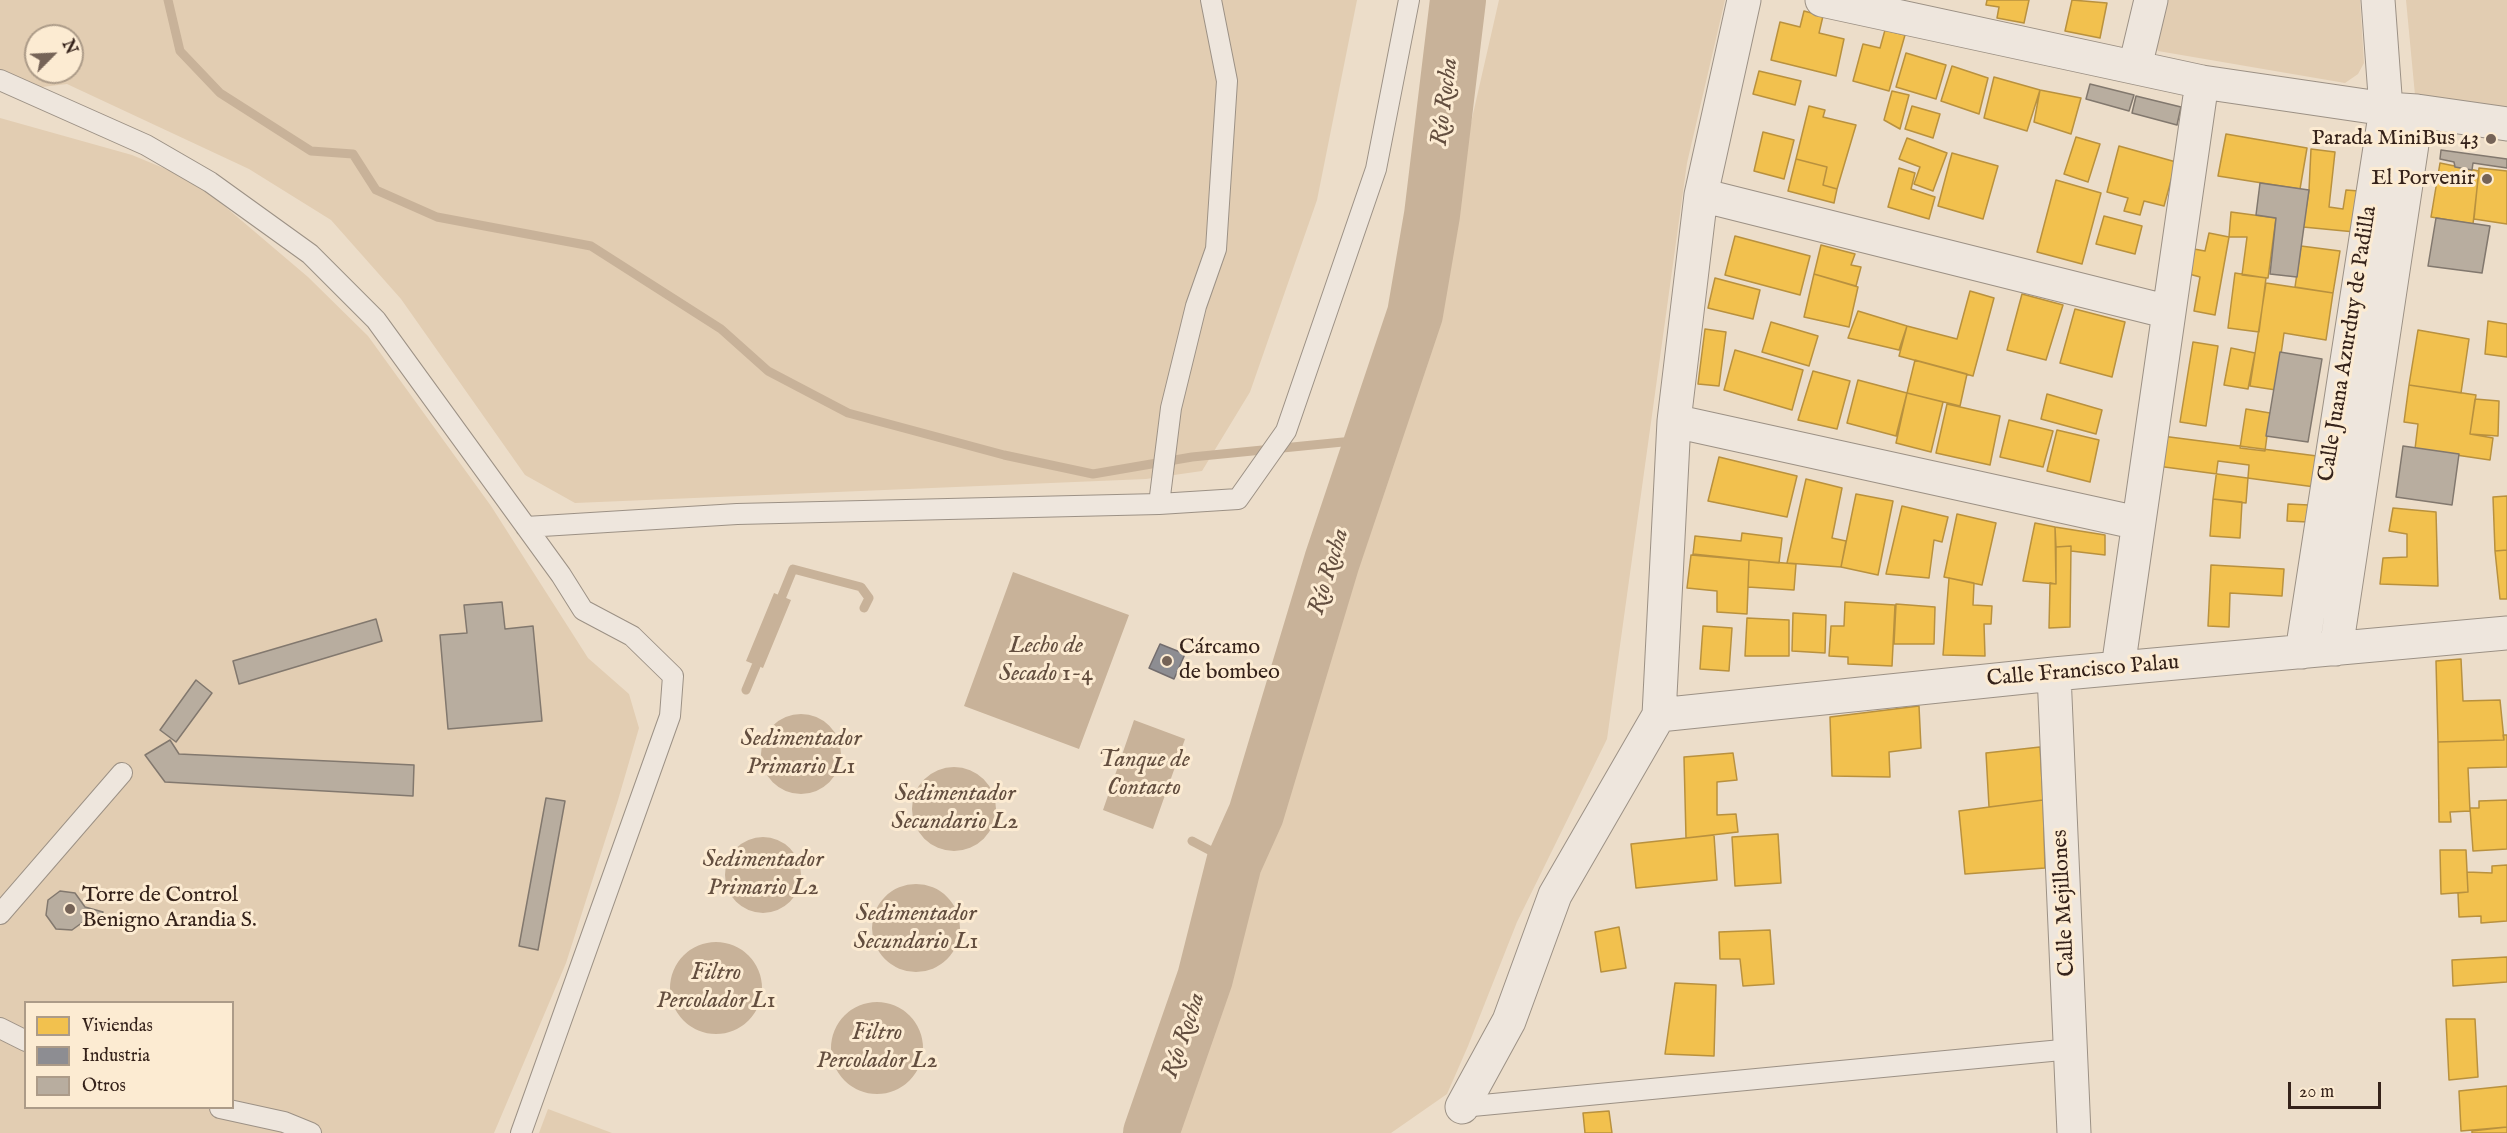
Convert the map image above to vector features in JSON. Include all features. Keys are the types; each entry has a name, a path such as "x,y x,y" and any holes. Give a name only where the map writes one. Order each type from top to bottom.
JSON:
{"street":[{"path":"1462,1107 1509,1021 1555,895 1659,715 1674,421 1701,195 1744,0"},
{"path":"2135,67 2151,0"},
{"name":"Calle Juana Azurduy de Padilla","path":"2302,652 2401,110 2378,0"},
{"path":"1828,1 2202,82 2507,124"},
{"path":"2118,668 2202,82"},
{"path":"2336,649 2401,110"},
{"path":"1701,195 2169,312"},
{"path":"1674,421 2138,523"},
{"name":"Calle Francisco Palau","path":"1659,715 2054,674 2507,633"},
{"name":"Calle Mejillones","path":"2054,674 2074,1133"}],"lane":[{"path":"1159,504 1171,408 1196,306 1216,249 1227,81 1211,0"},
{"path":"526,527 737,514 1159,504 1238,499 1286,431 1376,169 1410,0"},
{"path":"0,80 146,145 210,182 310,254 376,320 561,575 583,610 632,636 673,676 670,716 521,1133"},
{"path":"0,914 122,773"},
{"path":"0,1028 24,1040"},
{"path":"1462,1107 2072,1049"},
{"path":"229,1109 284,1122 311,1133"}],"shaded area":[{"path":"0,0 1357,0 1317,200 1250,392 1202,471 1146,479 575,503 525,475 401,299 331,220 249,169 67,84 0,92"},
{"path":"1499,0 1725,0 1687,163 1607,739 1517,922 1447,1094 1391,1133 1174,1133 1171,1090 1213,1006 1270,796 1418,355"},
{"path":"2161,0 2360,0 2364,63 2358,74 2345,83 2158,51 2152,41"},
{"path":"2406,0 2507,0 2507,107 2415,95"},
{"path":"0,118 132,155 195,181 308,277 368,336 491,506 588,658 629,694 639,728 618,800 566,963 494,1133 0,1133"},
{"path":"548,1109 612,1133 539,1133"}],"water":[{"name":"Lecho de Secado 1-4","path":"1013,572 1129,615 1079,749 964,706"},
{"path":"774,593 791,600 763,668 746,661"},
{"name":"Sedimentador Primario L1","path":"801,714 816,717 829,726 838,739 841,754 838,769 829,782 816,791 801,794 786,791 773,782 764,769 761,754 764,739 773,726 786,717"},
{"name":"Tanque de Contacto","path":"1134,720 1185,739 1153,829 1103,810"},
{"name":"Sedimentador Secundario L2","path":"954,767 970,770 984,779 993,793 996,809 993,825 984,839 970,848 954,851 938,848 924,839 915,825 912,809 915,793 924,779 938,770"},
{"name":"Sedimentador Primario L2","path":"763,837 778,840 790,848 798,860 801,875 798,890 790,902 778,910 763,913 748,910 736,902 728,890 725,875 728,860 736,848 748,840"},
{"name":"Sedimentador Secundario L1","path":"916,884 933,887 947,897 957,911 960,928 957,945 947,959 933,969 916,972 899,969 885,959 875,945 872,928 875,911 885,897 899,887"},
{"name":"Filtro Percolador L1","path":"716,942 734,945 749,955 759,970 762,988 759,1006 749,1021 734,1031 716,1034 698,1031 683,1021 673,1006 670,988 673,970 683,955 698,945"},
{"name":"Filtro Percolador L2","path":"877,1002 895,1005 910,1015 920,1030 923,1048 920,1066 910,1081 895,1091 877,1094 859,1091 844,1081 834,1066 831,1048 834,1030 844,1015 859,1005"}],"building: Viviendas":[{"path":"1987,0 2029,0 2024,23 1997,18 1999,7 1986,5"},
{"path":"2072,0 2107,3 2100,38 2065,31"},
{"path":"1804,11 1823,16 1819,33 1844,39 1836,76 1771,60 1780,22 1800,27"},
{"path":"1885,30 1905,35 1889,91 1853,81 1863,44 1880,48"},
{"path":"1906,53 1946,65 1936,99 1896,87"},
{"path":"1952,66 1988,78 1979,114 1941,101"},
{"path":"1759,71 1801,81 1795,105 1753,94"},
{"path":"1994,77 2040,90 2027,131 1984,118"},
{"path":"2040,90 2081,98 2071,134 2034,122"},
{"path":"1892,91 1909,95 1900,129 1884,120"},
{"path":"1809,106 1825,110 1823,117 1856,125 1837,189 1823,185 1827,167 1796,159"},
{"path":"1912,106 1940,114 1933,138 1905,129"},
{"path":"1763,132 1794,140 1784,179 1754,171"},
{"path":"2226,134 2307,148 2300,189 2218,176"},
{"path":"2076,137 2100,144 2088,182 2064,174"},
{"path":"1907,138 1947,153 1933,191 1914,184 1920,167 1899,159"},
{"path":"2119,146 2176,162 2164,206 2144,201 2140,215 2124,211 2128,198 2107,192"},
{"path":"2311,149 2335,152 2329,207 2343,209 2346,190 2359,191 2355,232 2303,227 2309,190"},
{"path":"1952,153 1998,166 1983,219 1938,206"},
{"path":"1796,159 1827,167 1823,185 1837,189 1834,203 1788,191"},
{"path":"2440,163 2479,171 2473,224 2431,217"},
{"path":"1899,168 1915,173 1911,189 1935,197 1929,219 1888,207"},
{"path":"2479,168 2507,171 2507,224 2474,219"},
{"path":"2056,180 2101,193 2082,264 2037,252"},
{"path":"2231,212 2276,218 2268,278 2242,275 2247,237 2229,237"},
{"path":"2104,216 2142,226 2135,254 2096,244"},
{"path":"2209,233 2229,237 2215,315 2194,311 2200,277 2189,274 2194,249 2205,251"},
{"path":"1735,236 1810,256 1800,295 1725,275"},
{"path":"1821,245 1855,254 1851,265 1861,267 1856,286 1814,274"},
{"path":"2301,246 2340,251 2333,293 2295,287"},
{"path":"2235,273 2266,278 2259,332 2228,328"},
{"path":"1814,274 1858,287 1849,327 1804,317"},
{"path":"1715,278 1760,290 1753,319 1708,308"},
{"path":"2266,283 2333,293 2326,340 2284,333 2276,390 2250,386"},
{"path":"1970,291 1994,298 1973,376 1899,356 1907,326 1957,339"},
{"path":"2022,294 2063,305 2046,360 2007,350"},
{"path":"2075,309 2125,322 2112,377 2060,363"},
{"path":"1858,311 1907,326 1899,350 1848,338"},
{"path":"2488,321 2507,324 2507,357 2485,354"},
{"path":"1771,322 1818,336 1809,366 1762,352"},
{"path":"1705,329 1726,332 1719,386 1698,384"},
{"path":"2418,330 2469,339 2461,393 2409,385"},
{"path":"2193,342 2218,346 2206,426 2180,422"},
{"path":"2231,348 2255,353 2248,389 2224,385"},
{"path":"1735,350 1803,370 1792,410 1724,390"},
{"path":"1915,360 1967,374 1960,406 1907,393"},
{"path":"1813,371 1850,381 1837,429 1798,420"},
{"path":"1858,380 1907,393 1896,436 1847,423"},
{"path":"2409,385 2476,395 2470,434 2493,438 2490,460 2415,449 2418,424 2404,422"},
{"path":"1907,393 1943,402 1931,452 1896,443"},
{"path":"2047,394 2102,410 2096,434 2041,419"},
{"path":"2475,399 2499,401 2498,436 2470,434"},
{"path":"1947,404 2000,416 1990,465 1936,453"},
{"path":"2246,409 2270,413 2265,451 2240,448"},
{"path":"2009,420 2053,431 2043,467 2000,457"},
{"path":"2057,430 2099,440 2090,482 2047,471"},
{"path":"2162,436 2317,456 2315,487 2157,466"},
{"path":"1719,457 1797,476 1787,517 1708,501"},
{"path":"2218,461 2249,465 2246,503 2213,499"},
{"path":"1806,479 1842,488 1832,538 1846,541 1841,567 1787,563"},
{"path":"1856,494 1893,501 1878,575 1841,567"},
{"path":"2507,496 2507,550 2495,551 2493,497"},
{"path":"2213,499 2242,502 2240,538 2210,536"},
{"path":"2288,504 2309,505 2308,522 2287,521"},
{"path":"1902,506 1948,517 1942,542 1934,540 1929,578 1886,574"},
{"path":"2393,508 2436,512 2438,586 2380,584 2383,558 2407,557 2407,534 2389,531"},
{"path":"1957,514 1996,523 1982,585 1944,577"},
{"path":"2035,523 2055,527 2056,584 2023,581"},
{"path":"2055,527 2105,535 2105,555 2071,551 2071,546 2056,547"},
{"path":"1742,533 1782,538 1779,563 1693,554 1695,536 1741,541"},
{"path":"2071,546 2070,627 2049,628 2050,583 2056,584 2056,547"},
{"path":"2507,550 2507,599 2500,599 2495,551"},
{"path":"1691,555 1749,560 1747,614 1717,612 1717,591 1687,588"},
{"path":"1749,560 1796,564 1794,590 1748,587"},
{"path":"2211,565 2284,569 2282,596 2230,593 2229,627 2208,626"},
{"path":"1949,578 1974,583 1973,605 1992,606 1991,624 1984,624 1985,656 1943,655"},
{"path":"1845,602 1895,605 1892,666 1848,664 1848,657 1829,656 1831,626 1844,626"},
{"path":"1896,604 1935,607 1934,644 1894,644"},
{"path":"1793,613 1826,615 1825,653 1792,651"},
{"path":"1747,618 1789,620 1789,656 1745,656"},
{"path":"1703,626 1732,628 1729,671 1700,669"},
{"path":"2461,659 2463,701 2500,700 2504,740 2438,742 2436,661"},
{"path":"1919,706 1921,748 1889,752 1890,777 1832,776 1830,717"},
{"path":"2503,735 2507,735 2507,767 2468,768 2470,811 2450,812 2451,822 2439,822 2438,742 2504,740"},
{"path":"2040,747 2043,800 1989,807 1986,753"},
{"path":"1733,753 1737,780 1717,782 1717,815 1736,814 1738,832 1686,838 1684,757"},
{"path":"2043,800 2045,868 1965,874 1959,811"},
{"path":"2507,800 2507,849 2473,851 2470,808 2479,808 2479,801"},
{"path":"1778,834 1781,883 1735,886 1732,837"},
{"path":"1714,835 1717,880 1636,888 1631,844"},
{"path":"2440,850 2466,850 2468,892 2441,894"},
{"path":"2507,865 2507,921 2481,923 2481,916 2459,917 2458,893 2468,892 2467,872 2492,873 2492,866"},
{"path":"1619,927 1626,968 1601,972 1595,932"},
{"path":"1770,930 1774,984 1743,986 1740,959 1720,959 1719,932"},
{"path":"2507,957 2507,982 2453,986 2452,960"},
{"path":"1675,983 1716,985 1714,1056 1665,1054"},
{"path":"2446,1019 2475,1019 2478,1077 2449,1080"},
{"path":"2507,1086 2507,1127 2461,1131 2459,1091"},
{"path":"1609,1111 1612,1133 1585,1133 1583,1113"},
{"path":"2507,1127 2507,1133 2472,1133 2472,1131"}],"building: Industria":[{"name":"Cárcamo de bombeo","path":"1160,644 1185,654 1174,679 1149,668"}],"building: Otros":[{"path":"2090,84 2134,95 2129,111 2086,99"},
{"path":"2136,96 2181,107 2177,125 2132,113"},
{"path":"2441,150 2507,159 2507,168 2473,163 2472,170 2455,167 2454,162 2440,159"},
{"path":"2260,183 2309,190 2297,277 2270,274 2276,218 2256,215"},
{"path":"2436,218 2490,226 2482,273 2428,266"},
{"path":"2280,352 2322,359 2308,442 2266,436"},
{"path":"2403,446 2459,454 2452,505 2396,497"},
{"path":"502,602 505,629 533,626 542,721 448,729 440,635 467,633 464,605"},
{"path":"376,619 382,641 239,684 233,661"},
{"path":"196,680 212,693 176,742 160,730"},
{"path":"170,740 179,754 414,765 413,796 165,782 145,755"},
{"path":"546,798 565,801 538,950 519,946"},
{"name":"Torre de Control Benigno Arandia S.","path":"60,891 75,893 85,907 103,912 99,926 83,922 72,930 56,929 46,915 48,900"}],"waterway":[{"path":"168,0 180,51 220,93 311,151 353,154 376,190 437,217 591,246 721,329 768,371 848,413 1004,455 1093,474 1192,457 1373,439"},
{"name":"Río Rocha","path":"1151,1133 1205,978 1234,863 1256,814 1332,561 1415,314 1432,215 1458,0"},
{"path":"782,596 793,569 861,587 869,598 864,608"},
{"path":"746,690 756,666"},
{"path":"1192,841 1234,863"}],"place":[{"name":"Parada MiniBus 43","path":"2491,139"},
{"name":"El Porvenir","path":"2487,179"},
{"name":"Cárcamo de bombeo","path":"1167,661"},
{"name":"Torre de Control Benigno Arandia S.","path":"70,909"}]}
